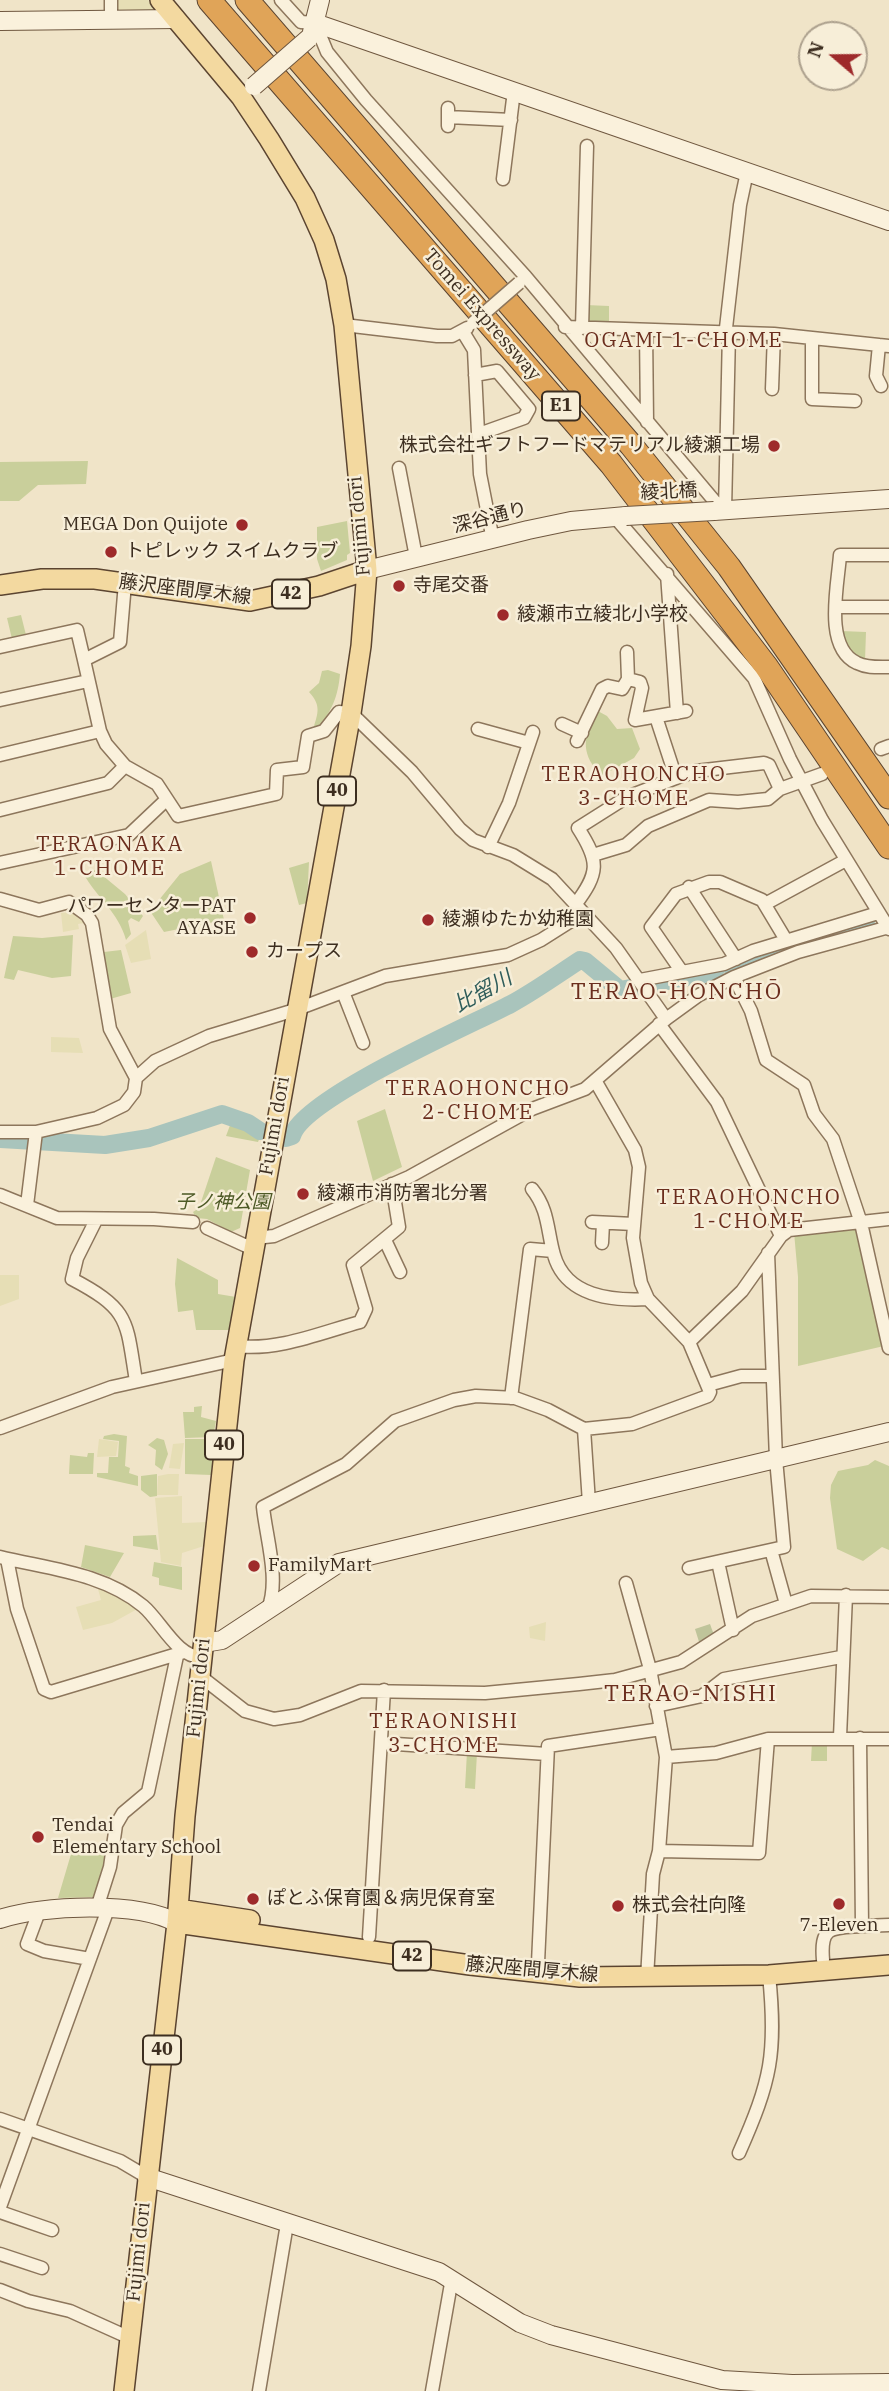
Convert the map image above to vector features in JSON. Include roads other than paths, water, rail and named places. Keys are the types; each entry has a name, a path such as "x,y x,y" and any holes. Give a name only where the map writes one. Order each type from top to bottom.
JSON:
{"highway":[{"name":"Tomei Expressway","path":"209,0 611,464 766,666 889,847"},
{"name":"Tomei Expressway","path":"247,0 631,445 729,567 889,797"}],"main road":[{"name":"Fujimi dori","path":"129,2390 130,2338 185,1816 193,1657 235,1353 295,1010 351,713 361,646 367,570 344,325 336,279 320,230 247,91 160,0"},
{"name":"藤沢座間厚木線","path":"0,585 70,578 250,601 319,586 367,570"},
{"name":"藤沢座間厚木線","path":"173,1916 369,1937 538,1963 648,1972 769,1975 889,1965"},
{"name":"藤沢座間厚木線","path":"173,1916 510,1970 580,1977 889,1954"}],"street":[{"path":"111,0 111,19"},
{"path":"281,0 312,31 366,100 565,327 720,510"},
{"path":"247,91 312,31 320,0"},
{"path":"0,21 176,19"},
{"path":"312,31 514,92 889,221"},
{"path":"503,179 514,92"},
{"path":"448,117 511,120"},
{"path":"582,328 587,146"},
{"path":"720,510 729,334 726,328 747,172"},
{"path":"344,325 426,335 452,335 468,327 522,280"},
{"path":"468,327 474,350 480,474 493,540"},
{"path":"565,327 774,334 812,340 884,345 876,376 881,386"},
{"path":"646,330 647,422"},
{"path":"772,389 774,334"},
{"path":"812,340 812,399 855,400"},
{"path":"475,375 497,371 529,409 524,418 479,434"},
{"path":"399,468 416,557"},
{"path":"720,510 889,499"},
{"name":"綾北橋","path":"620,516 720,510"},
{"path":"207,1228 254,1243 274,1236 458,1153 532,1110 573,1095 596,1082 663,1022 699,995 734,977 798,953 889,928 846,860 803,782 754,678 620,516"},
{"name":"深谷通り","path":"367,570 571,521 620,516"},
{"path":"889,555 840,555 836,633 849,659 866,667 889,667"},
{"path":"628,679 640,682 642,688 635,720 681,712 667,574"},
{"path":"84,660 120,642 125,583"},
{"path":"837,607 889,607"},
{"path":"0,647 77,630 100,731 106,744 125,766 157,784 178,816 276,794 277,770 303,767 309,736 324,731 340,712 351,713 412,772 460,829 488,847 513,855 543,873 616,948 643,983 663,1022 717,1102 781,1236"},
{"path":"562,724 580,737 602,689 608,686 622,689 628,679 627,652"},
{"path":"0,700 88,681"},
{"path":"656,716 676,778"},
{"path":"478,729 531,737 509,803 488,847"},
{"path":"0,755 100,731"},
{"path":"136,1079 155,1061 199,1040 295,1010 385,976 508,955 541,940 578,909 594,876 593,855 578,828 627,797 696,771 764,763 769,765 780,789"},
{"path":"0,810 108,783 125,766"},
{"path":"593,855 626,845 648,826 709,800 750,802 768,799 780,789 822,774"},
{"path":"0,863 129,835 166,800"},
{"path":"765,904 846,860"},
{"path":"682,972 652,927 670,899 689,887 720,882 762,900 786,940"},
{"path":"689,887 736,959"},
{"path":"0,899 39,910 69,902 87,915 92,923 110,1029 136,1079 134,1092 124,1105 97,1118 36,1138 0,1132"},
{"path":"643,983 736,959 786,940 878,913"},
{"path":"734,977 751,1011 766,1060 804,1085 814,1114 833,1139 861,1223 889,1348"},
{"path":"343,992 363,1043"},
{"path":"268,1609 272,1599 271,1569 263,1507 346,1464 395,1420 410,1413 476,1396 510,1398 548,1410 584,1429 632,1424 708,1396 708,1385 689,1342 648,1299 635,1259 634,1224 639,1167 635,1150 596,1082"},
{"path":"27,1205 36,1138"},
{"path":"0,1428 136,1381 252,1347 311,1338 360,1322 366,1309 354,1265 399,1227 392,1184"},
{"path":"532,1189 548,1218 553,1251 564,1277 589,1293 613,1301 648,1299"},
{"path":"0,1195 27,1205 47,1217 154,1219 193,1223"},
{"path":"689,1342 742,1291 781,1236 800,1226 889,1219"},
{"path":"96,1220 77,1258 72,1279 108,1301 126,1321 136,1381"},
{"path":"602,1243 598,1223 634,1224"},
{"path":"385,1240 400,1272"},
{"path":"510,1398 530,1249 553,1251"},
{"path":"689,1568 784,1547 776,1459 768,1253"},
{"path":"708,1385 741,1376 772,1376"},
{"path":"584,1429 589,1503"},
{"path":"889,1432 339,1563 193,1657 51,1692 44,1689 16,1609 3,1558 80,1575 114,1586 157,1618 193,1657 245,1711 267,1718 300,1715 354,1692 384,1690 485,1693 615,1680 681,1662 752,1616 786,1604 820,1594 889,1597"},
{"path":"771,1550 786,1604"},
{"path":"718,1562 733,1630"},
{"path":"626,1583 650,1669 666,1757 659,1851 653,1874 648,1972"},
{"path":"840,1737 841,1657 846,1595"},
{"path":"52,2230 0,2210 90,1959 102,1909 116,1825 123,1814 148,1792 193,1657"},
{"path":"656,1706 702,1696 724,1679 841,1657"},
{"path":"369,1937 384,1690"},
{"path":"538,1963 548,1746 661,1729"},
{"path":"666,1757 716,1754 768,1740 840,1737 889,1739"},
{"path":"860,1738 862,1926"},
{"path":"659,1851 759,1853 768,1740"},
{"path":"381,1743 547,1754"},
{"path":"40,1909 27,1944 44,1951 90,1959"},
{"path":"0,1919 40,1909 102,1909 173,1916"},
{"path":"823,1960 822,1942 827,1931 833,1928 889,1926"},
{"path":"739,2153 763,2100 771,2069 773,2044 769,1975"},
{"path":"0,2119 120,2161 147,2177 452,2278 536,2330 710,2378 755,2383 870,2387 889,2383"},
{"path":"259,2391 286,2224"},
{"path":"0,2254 41,2268"},
{"path":"432,2391 452,2278"},
{"path":"0,2290 28,2301 70,2311 130,2338"}],"waterway":[{"name":"比留川","path":"733,970 803,944 867,927"},
{"name":"比留川","path":"286,1138 292,1136 303,1120 325,1102 356,1083 511,1004 580,960 585,961 620,990 715,972"},
{"name":"比留川","path":"0,1139 105,1145 149,1138 222,1114 248,1123 260,1131"}],"place":[{"name":"株式会社ギフトフードマテリアル綾瀬工場","path":"774,446"},
{"name":"MEGA Don Quijote","path":"242,525"},
{"name":"トピレック スイムクラブ","path":"111,552"},
{"name":"寺尾交番","path":"399,586"},
{"name":"綾瀬市立綾北小学校","path":"503,615"},
{"name":"パワーセンターPAT AYASE","path":"250,918"},
{"name":"綾瀬ゆたか幼稚園","path":"428,920"},
{"name":"カープス","path":"252,952"},
{"name":"綾瀬市消防署北分署","path":"303,1194"},
{"name":"FamilyMart","path":"254,1566"},
{"name":"Tendai Elementary School","path":"38,1837"},
{"name":"ぽとふ保育園＆病児保育室","path":"253,1899"},
{"name":"7-Eleven","path":"839,1904"},
{"name":"株式会社向隆","path":"618,1906"}],"district":[{"name":"OGAMI 1-CHOME","path":"684,341"},
{"name":"TERAOHONCHO 3-CHOME","path":"634,787"},
{"name":"TERAONAKA 1-CHOME","path":"110,857"},
{"name":"TERAO-HONCHŌ","path":"677,992"},
{"name":"TERAOHONCHO 2-CHOME","path":"478,1101"},
{"name":"TERAOHONCHO 1-CHOME","path":"749,1210"},
{"name":"TERAO-NISHI","path":"691,1694"},
{"name":"TERAONISHI 3-CHOME","path":"444,1734"}],"park label":[{"name":"子ノ神公園","path":"223,1203"}]}
